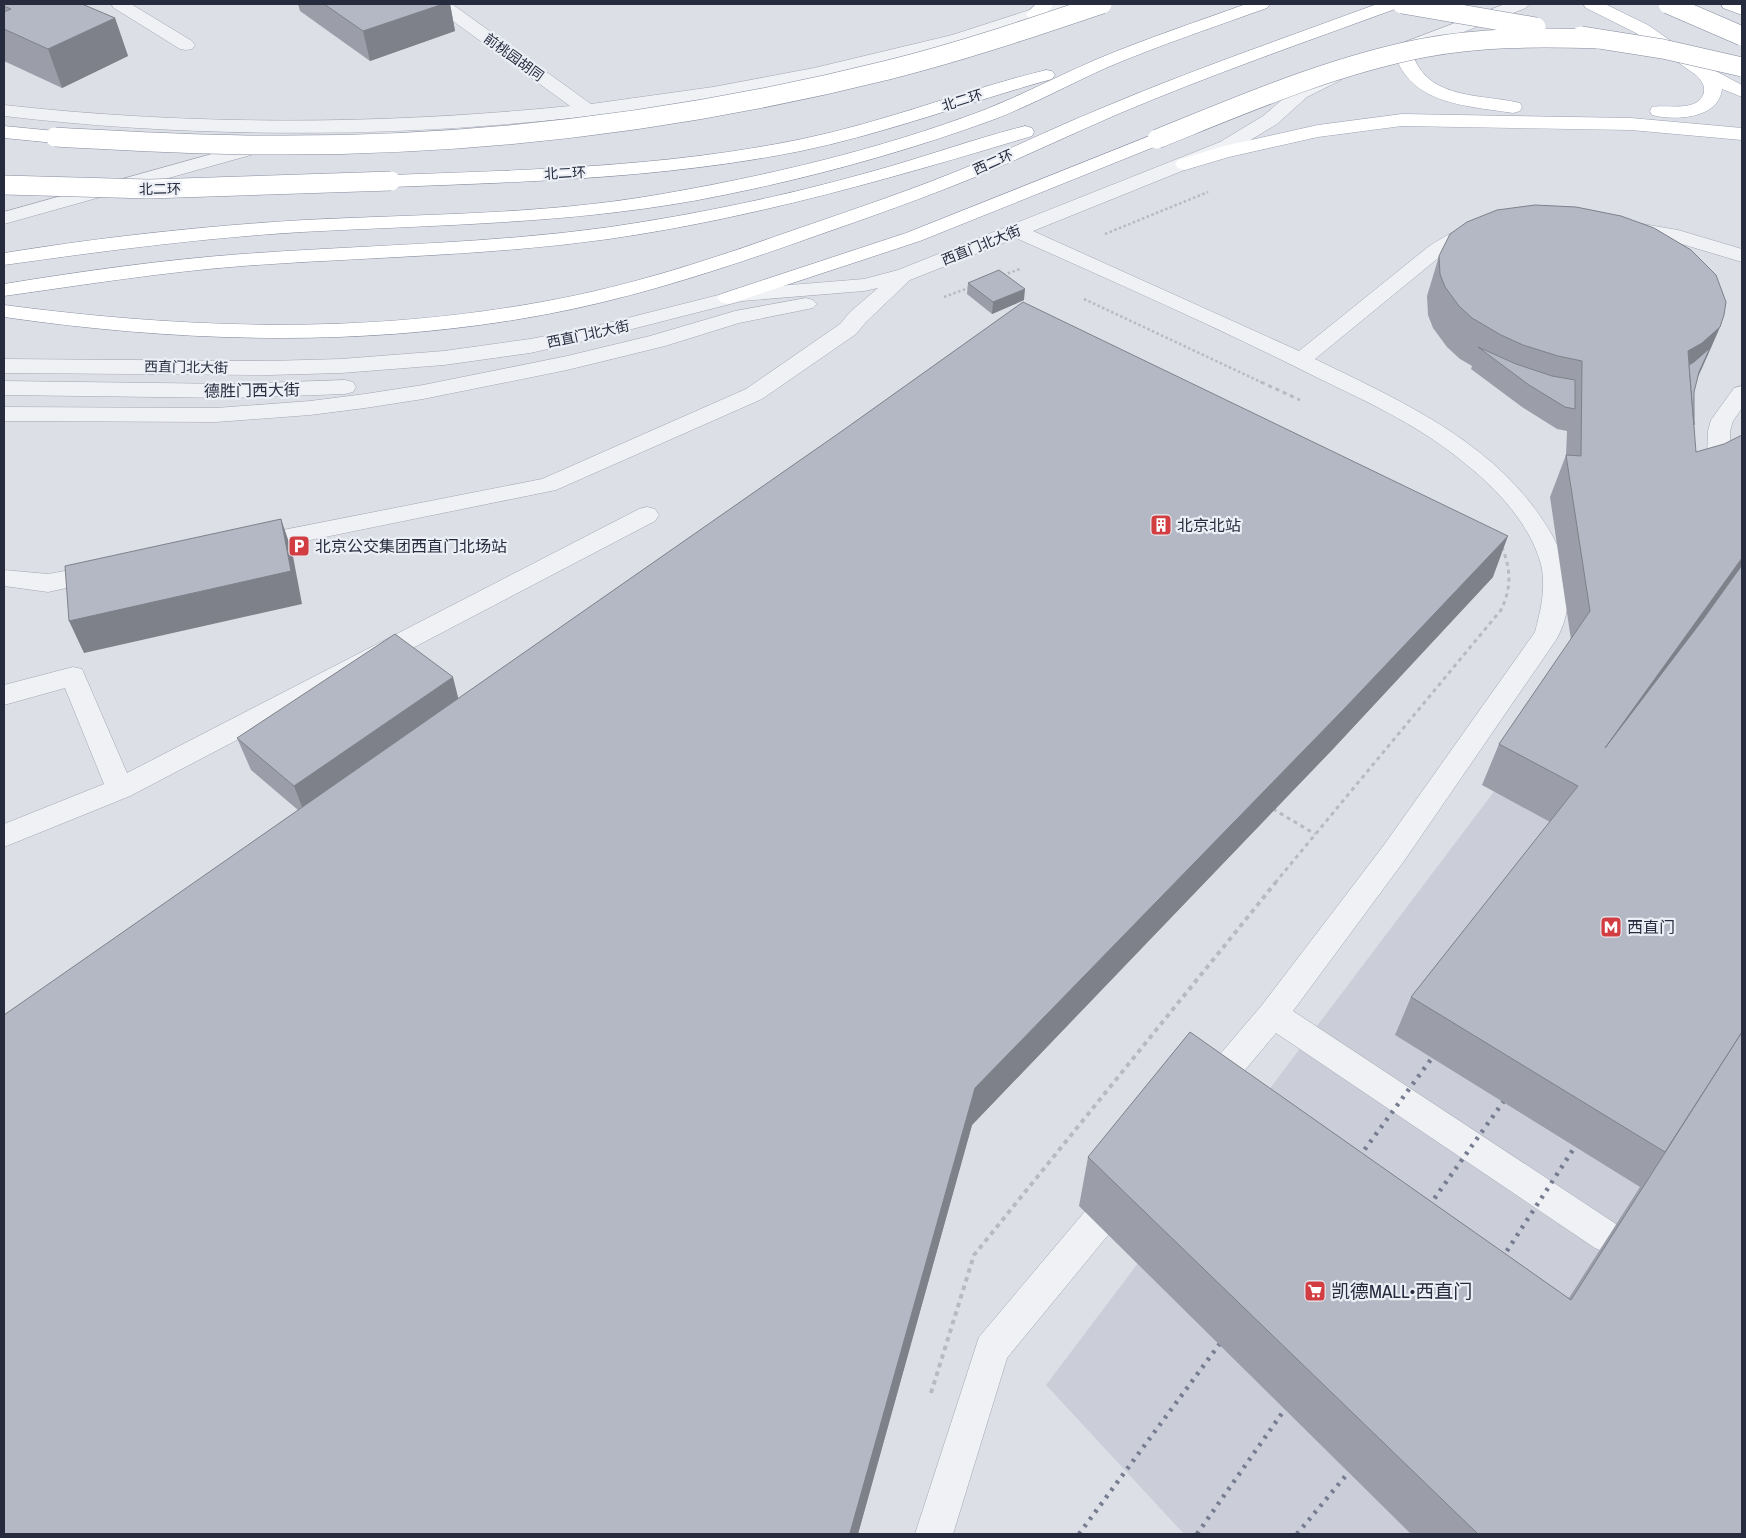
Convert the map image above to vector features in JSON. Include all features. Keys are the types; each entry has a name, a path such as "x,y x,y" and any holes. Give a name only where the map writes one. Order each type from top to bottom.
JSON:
{"main road":[{"path":"4,132 188,145 311,146 454,140 598,125 698,110 852,78 978,44 1102,4"},
{"path":"4,259 106,243 202,233 320,225 544,215 659,201 803,171 916,140 993,113 1113,59 1261,4"},
{"name":"西二环","path":"587,299 690,272 833,224 962,175 1132,102 1392,4"},
{"path":"1402,4 1670,50 1742,66"},
{"path":"1592,4 1642,29 1702,71 1742,92"},
{"path":"1668,4 1742,36"},
{"path":"1729,4 1742,10"},
{"path":"728,298 913,237 1305,81 1400,53 1450,44 1491,40 1598,39"},
{"path":"1421,42 1408,50 1406,61 1411,72 1423,85 1459,98 1515,107 1666,111 1695,109 1710,101 1714,92 1713,83 1702,71"},
{"name":"北二环","path":"4,185 76,189 149,189 390,181 600,170 760,153 857,132 1011,85 1113,59"},
{"path":"4,290 82,278 198,264 522,243 596,235 764,205 860,181 1132,102"},
{"path":"1185,164 1224,152 1318,130 1402,120 1631,124 1742,134"},
{"path":"4,311 77,322 168,330 242,332 321,331 420,325 491,317 913,237"}],"street":[{"path":"120,4 186,45"},
{"name":"前桃园胡同","path":"442,4 587,110"},
{"path":"4,111 70,118 158,123 333,126 460,122 587,110 703,94 843,68 948,42 1040,9 1064,4"},
{"name":"西直门北大街","path":"4,366 278,368 444,358 523,347 589,334 728,298 759,292 864,285 905,275 1228,146 1250,134 1270,120 1294,98 1321,82 1520,4"},
{"path":"4,218 333,126"},
{"path":"1604,224 1678,236 1742,256"},
{"path":"1301,360 1435,251 1466,235 1500,226"},
{"path":"1016,231 1301,360 1432,429 1464,450 1504,487 1536,529 1552,561 1556,588 1557,635 1273,1014 1190,1112"},
{"path":"4,414 188,416 243,414 380,399 618,351 735,317 836,298 905,275"},
{"path":"232,548 548,485 754,394 848,329 858,316 905,275"},
{"name":"德胜门西大街","path":"4,388 250,390 370,386 500,376"},
{"path":"1714,507 1718,495 1719,431 1722,420 1742,394"},
{"path":"4,836 120,789 646,515"},
{"path":"4,578 48,583 126,568"},
{"path":"4,695 73,676 120,789"},
{"path":"1273,1014 1607,1237"},
{"path":"934,1534 992,1350 1138,1173"}],"path":[{"path":"1020,269 1029,273"},
{"path":"1082,298 1302,401"},
{"path":"931,1395 974,1255 1315,834 1499,614 1511,585 1508,560 1498,538"},
{"path":"1267,805 1315,834"}],"shaded area":[{"path":"1742,463 1742,1534 1184,1534 1046,1385"}],"building":[{"path":"4,4 82,4 115,18 48,49 4,29 4,12 11,9 4,6"},
{"path":"324,4 443,4 363,31"},
{"path":"1535,205 1576,207 1621,216 1654,228 1691,250 1716,275 1726,302 1720,327 1702,343 1688,351 1696,452 1724,444 1742,435 1742,558 1605,748 1742,565 1742,1032 1665,1152 1411,997 1578,786 1499,744 1590,611 1566,455 1581,456 1582,361 1523,345 1472,318 1459,306 1445,287 1440,274 1439,256 1450,234 1467,222 1497,210"},
{"path":"999,270 1025,289 993,302 968,283"},
{"name":"北京北站","path":"1023,302 1508,536 1344,709 975,1088 850,1533 4,1534 4,1015 842,431"},
{"path":"1478,347 1516,364 1552,376 1575,380 1575,409 1565,407 1529,385"},
{"path":"1710,348 1699,372 1694,392 1694,425 1689,365"},
{"path":"281,519 291,571 69,621 65,566"},
{"path":"395,634 453,677 294,786 237,738"},
{"name":"凯德MALL•西直门","path":"1190,1032 1571,1300 1742,1032 1742,1534 1478,1534 1088,1157"}],"railway":[{"path":"1354,1164 1440,1047"},
{"path":"1424,1213 1511,1091"},
{"path":"1497,1266 1582,1136"},
{"path":"1079,1534 1227,1334"},
{"path":"1197,1534 1292,1399"},
{"path":"1297,1534 1358,1461"}],"place":[{"name":"北京北站","path":"1161,525"},
{"name":"北京公交集团西直门北场站","path":"299,546"},
{"name":"西直门","path":"1611,927"},
{"name":"凯德MALL•西直门","path":"1315,1291"}]}
